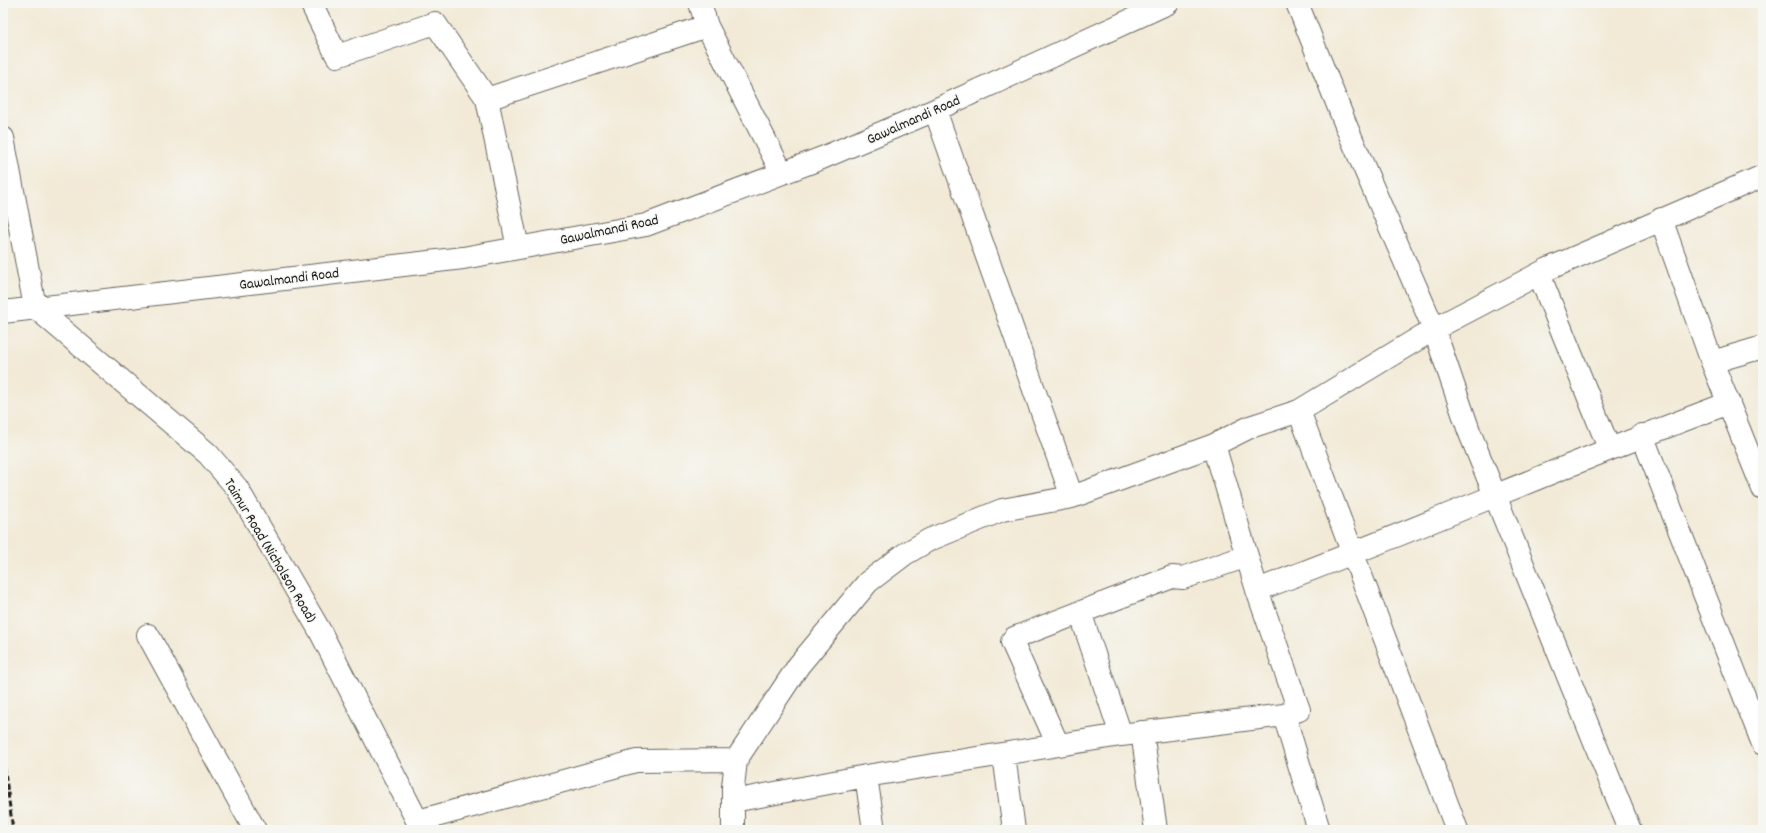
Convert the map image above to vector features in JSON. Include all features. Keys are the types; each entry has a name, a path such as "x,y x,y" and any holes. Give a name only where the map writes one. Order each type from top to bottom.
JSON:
{"street":[{"path":"311,3 337,56 435,23 487,99 518,248"},
{"path":"700,3 707,26 782,173"},
{"name":"Gawalmandi Road","path":"3,312 35,307 463,258 646,225 822,158 935,110 1168,3"},
{"path":"1297,3 1347,128 1434,330 1469,431 1630,830"},
{"path":"487,99 707,26"},
{"path":"935,110 1072,497"},
{"path":"3,138 35,307"},
{"path":"734,830 733,801 736,760 799,665 868,582 905,554 929,540 1002,510 1072,497 1214,445 1250,427 1299,411 1434,330 1538,274 1661,219 1763,176"},
{"path":"1661,219 1712,362 1763,489"},
{"path":"1538,274 1609,448"},
{"name":"Taimur Road (Nicholson Road)","path":"35,307 208,454 237,488 320,631 420,826"},
{"path":"1712,362 1763,346"},
{"path":"1257,590 1353,554 1495,497 1609,448 1729,403"},
{"path":"1299,411 1457,830"},
{"path":"1642,435 1763,744"},
{"path":"733,801 866,776 1004,755 1132,733 1284,715 1299,710 1257,590 1214,445"},
{"path":"1058,745 1012,642 1014,638 1172,577 1183,578 1247,556"},
{"path":"1080,612 1132,733 1156,830"},
{"path":"148,636 255,830"},
{"path":"1284,715 1319,830"},
{"path":"1004,755 1014,830"},
{"path":"420,826 636,761 736,760"},
{"path":"866,776 874,830"}],"railway":[{"path":"3,757 13,830"}]}
